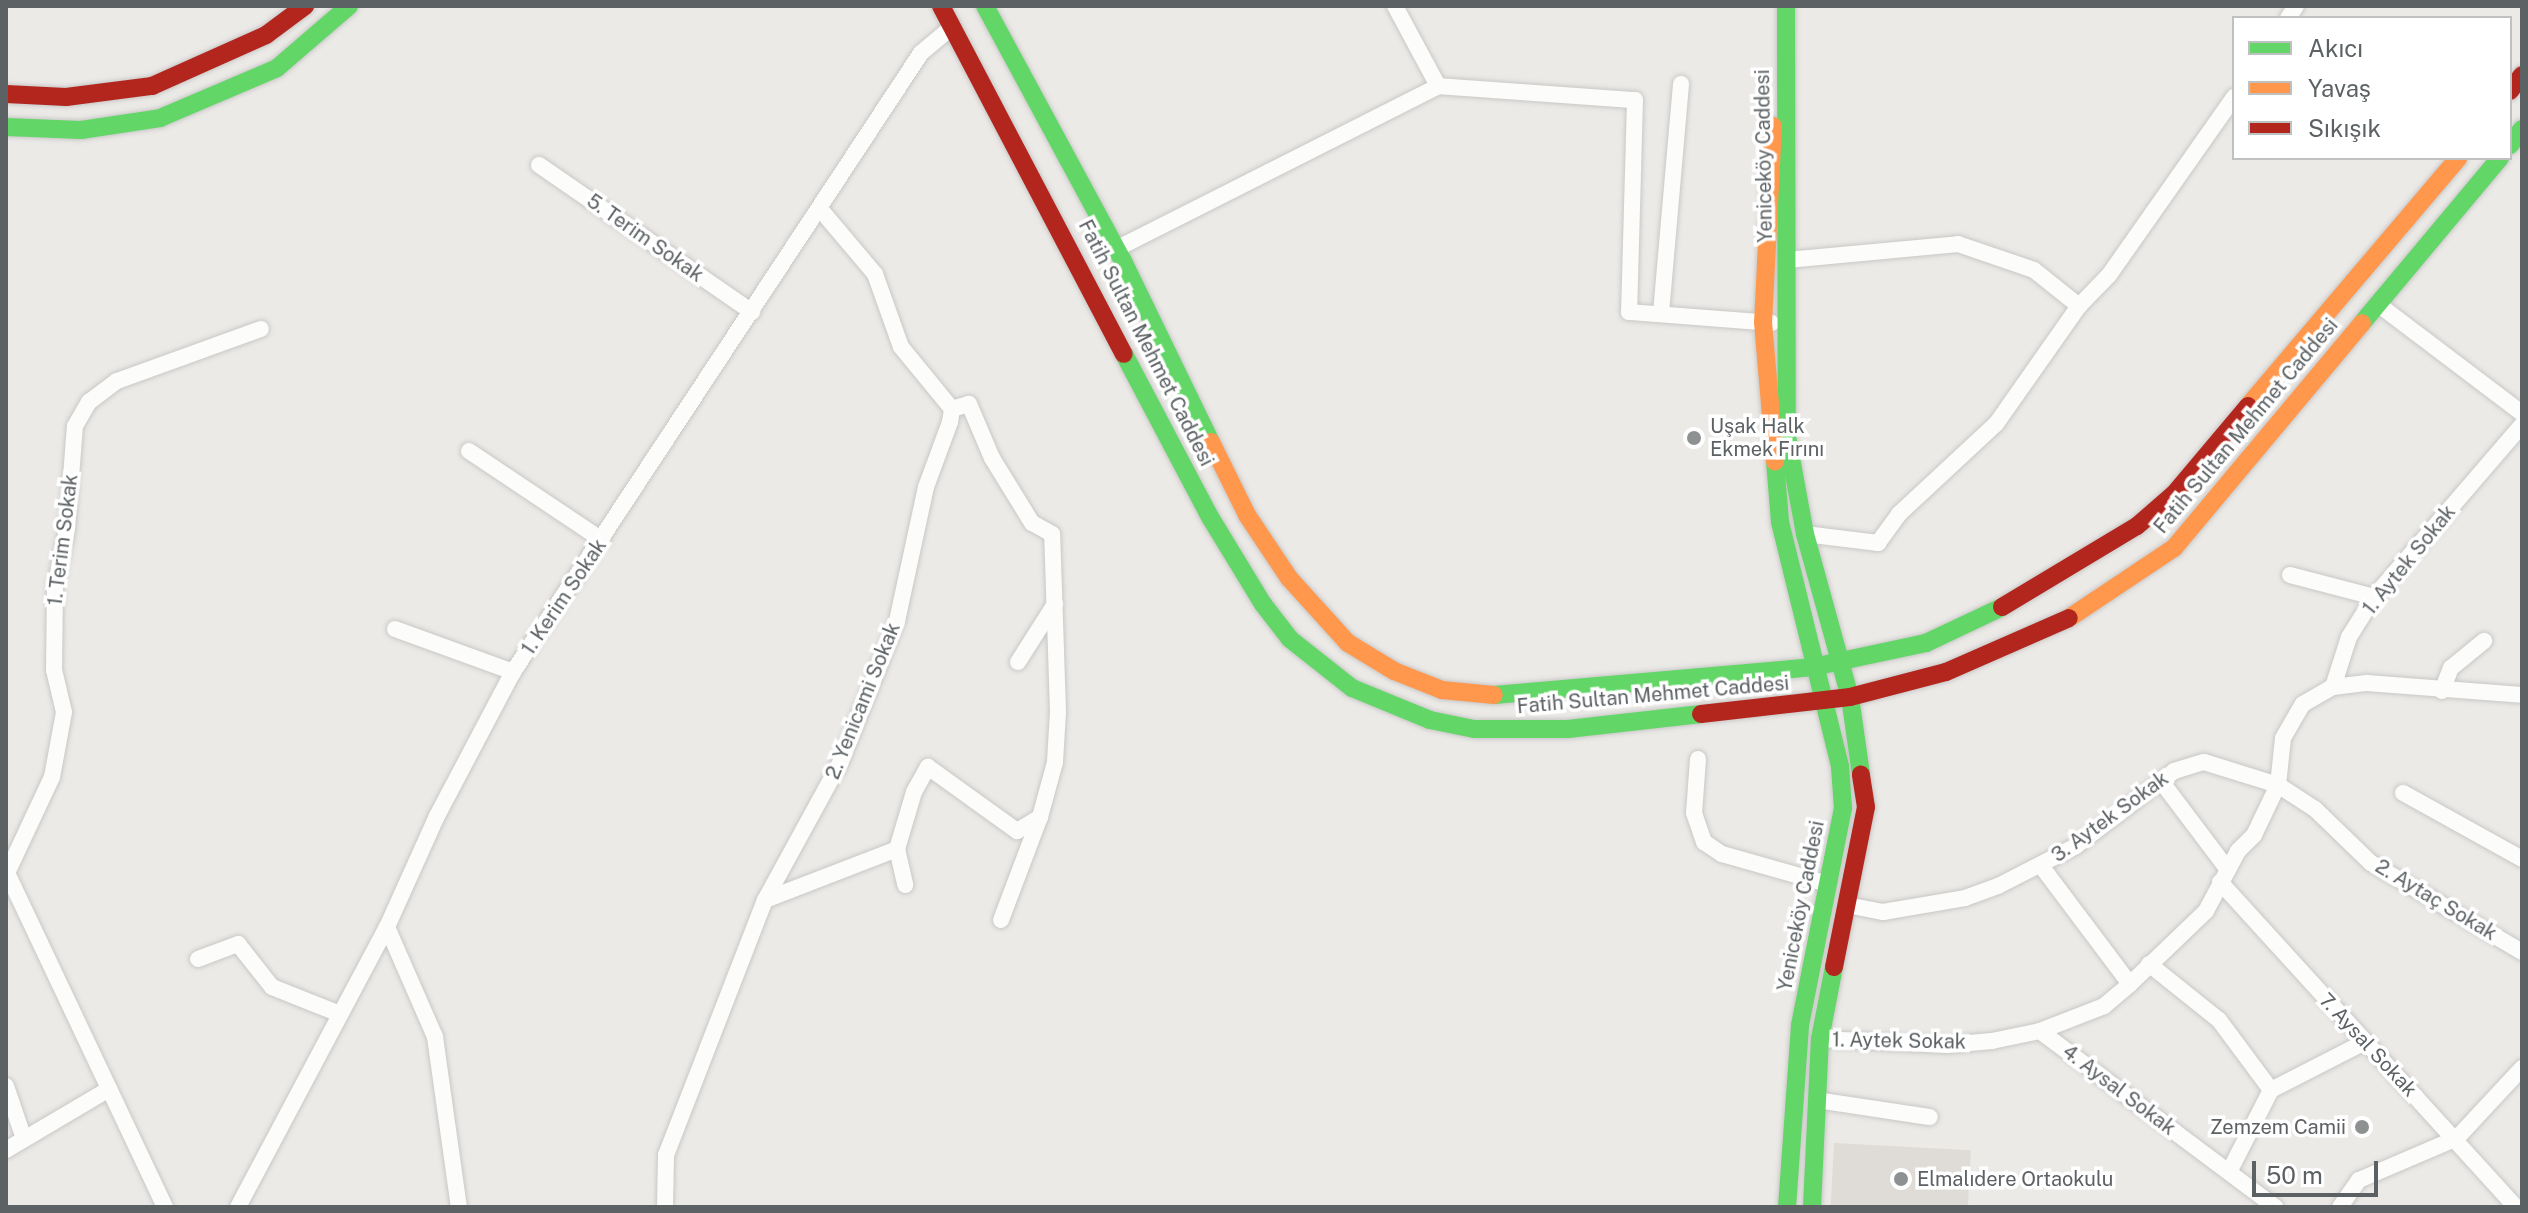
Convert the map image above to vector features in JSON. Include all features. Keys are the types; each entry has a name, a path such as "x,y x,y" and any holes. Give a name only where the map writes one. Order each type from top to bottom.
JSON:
{"main road":[{"path":"6,94 66,97 152,86 266,35 305,6"},
{"path":"6,127 81,130 160,118 277,68 349,6"},
{"name":"Fatih Sultan Mehmet Caddesi","path":"941,6 1210,517 1263,604 1318,662 1352,688 1394,707 1474,729 1568,729 1850,697 1946,672 2063,622 2123,586 2174,548 2498,160"},
{"name":"Fatih Sultan Mehmet Caddesi","path":"985,6 1116,249 1247,515 1314,611 1348,643 1394,671 1442,690 1499,695 1813,667 1926,643 2015,601 2137,526 2215,452 2301,340 2402,230 2456,160"},
{"path":"1786,6 1786,59"},
{"name":"Yeniceköy Caddesi","path":"1786,59 1787,436 1805,534 1850,697 1866,807 1820,1039 1812,1207"},
{"name":"Yeniceköy Caddesi","path":"1786,59 1778,69 1766,192 1763,322 1780,522 1813,667 1840,767 1843,808 1800,1026 1787,1207"}],"street":[{"path":"1395,6 1438,86"},
{"name":"1. Kerim Sokak","path":"238,1207 387,927 437,816 513,672 821,210 921,53 952,27"},
{"path":"1661,313 1681,84"},
{"path":"1116,249 1438,86 1635,100 1629,312 1785,323"},
{"path":"1805,534 1878,543 1899,514 1996,424 2079,306 2109,275 2232,100"},
{"name":"5. Terim Sokak","path":"539,165 752,312"},
{"path":"821,210 875,274 901,347 952,409 969,404 992,458 1032,523 1052,534 1056,749 1040,817 1001,920"},
{"path":"1787,260 1958,244 2034,270 2079,306"},
{"path":"2379,305 2522,413"},
{"name":"1. Terim Sokak","path":"165,1207 7,874 52,777 64,712 54,670 55,588 67,529 75,426 89,402 117,381 261,329"},
{"name":"2. Yenicami Sokak","path":"665,1207 666,1155 765,900 841,761 897,621 926,487 952,409"},
{"name":"1. Aytek Sokak","path":"1820,1039 1947,1045 2040,1031 2104,1006 2130,984 2206,911 2224,876 2254,835 2278,785 2283,738 2303,704 2333,687 2349,637 2374,597 2522,425"},
{"path":"469,451 602,540"},
{"path":"2290,575 2374,597"},
{"path":"1018,662 1055,604"},
{"path":"395,629 513,672"},
{"path":"2442,691 2451,668 2484,641"},
{"path":"2333,687 2367,683 2522,695"},
{"path":"1698,759 1694,813 1704,842 1722,854 1828,884"},
{"name":"2. Aytaç Sokak","path":"2188,763 2219,764 2278,785 2315,809 2371,863 2522,952"},
{"name":"3. Aytek Sokak","path":"1847,905 1883,912 1929,906 1976,894 2042,867 2188,763"},
{"path":"905,885 897,849 914,792 928,767 1017,831 1040,817"},
{"name":"7. Aysal Sokak","path":"2161,781 2224,876 2363,1043 2457,1138 2471,1163 2516,1207"},
{"path":"2403,793 2522,859"},
{"path":"765,900 897,849"},
{"path":"2042,867 2130,984"},
{"path":"387,927 435,1037 459,1207"},
{"path":"198,959 238,944 272,987 340,1014"},
{"path":"2149,964 2219,1020 2271,1090"},
{"name":"4. Aysal Sokak","path":"2040,1031 2275,1207"},
{"path":"2229,1172 2271,1090 2363,1043"},
{"path":"2344,1206 2359,1180 2457,1138 2522,1068"},
{"path":"6,1086 24,1139"},
{"path":"6,1150 109,1089"},
{"path":"1817,1100 1930,1117"}],"shaded area":[{"name":"Elmalıdere Ortaokulu","path":"1834,1143 1971,1150 1968,1207 1831,1207"}],"traffic: fast":[{"path":"6,127 81,130 160,118 277,68 349,6"},
{"path":"985,6 1122,259 1211,442"},
{"path":"1786,6 1787,436 1805,534 1850,697 1861,774"},
{"path":"2512,142 2522,129"},
{"path":"2362,323 2498,160"},
{"path":"1124,354 1210,517 1263,604 1290,639 1352,688 1430,720 1474,729 1568,729 1701,714"},
{"path":"1775,461 1780,522 1840,767 1843,808 1800,1026 1787,1207"},
{"path":"1494,695 1813,667 1926,643 2002,607"},
{"path":"1812,1207 1820,1039 1834,967"}],"traffic: slow":[{"path":"1773,126 1763,322 1775,461"},
{"path":"2248,406 2456,160"},
{"path":"2069,618 2174,548 2362,323"},
{"path":"1211,442 1247,515 1289,578 1348,643 1394,671 1442,690 1494,695"}],"traffic: jam":[{"path":"6,94 66,97 152,86 266,35 305,6"},
{"path":"941,6 1124,354"},
{"path":"2512,88 2522,75"},
{"path":"2002,607 2137,526 2174,494 2248,406"},
{"path":"1701,714 1850,697 1946,672 2069,618"},
{"path":"1834,967 1866,807 1861,774"}],"place":[{"name":"Uşak Halk Ekmek Fırını","path":"1694,438"},
{"name":"Zemzem Camii","path":"2362,1127"},
{"name":"Elmalıdere Ortaokulu","path":"1901,1179"}]}
